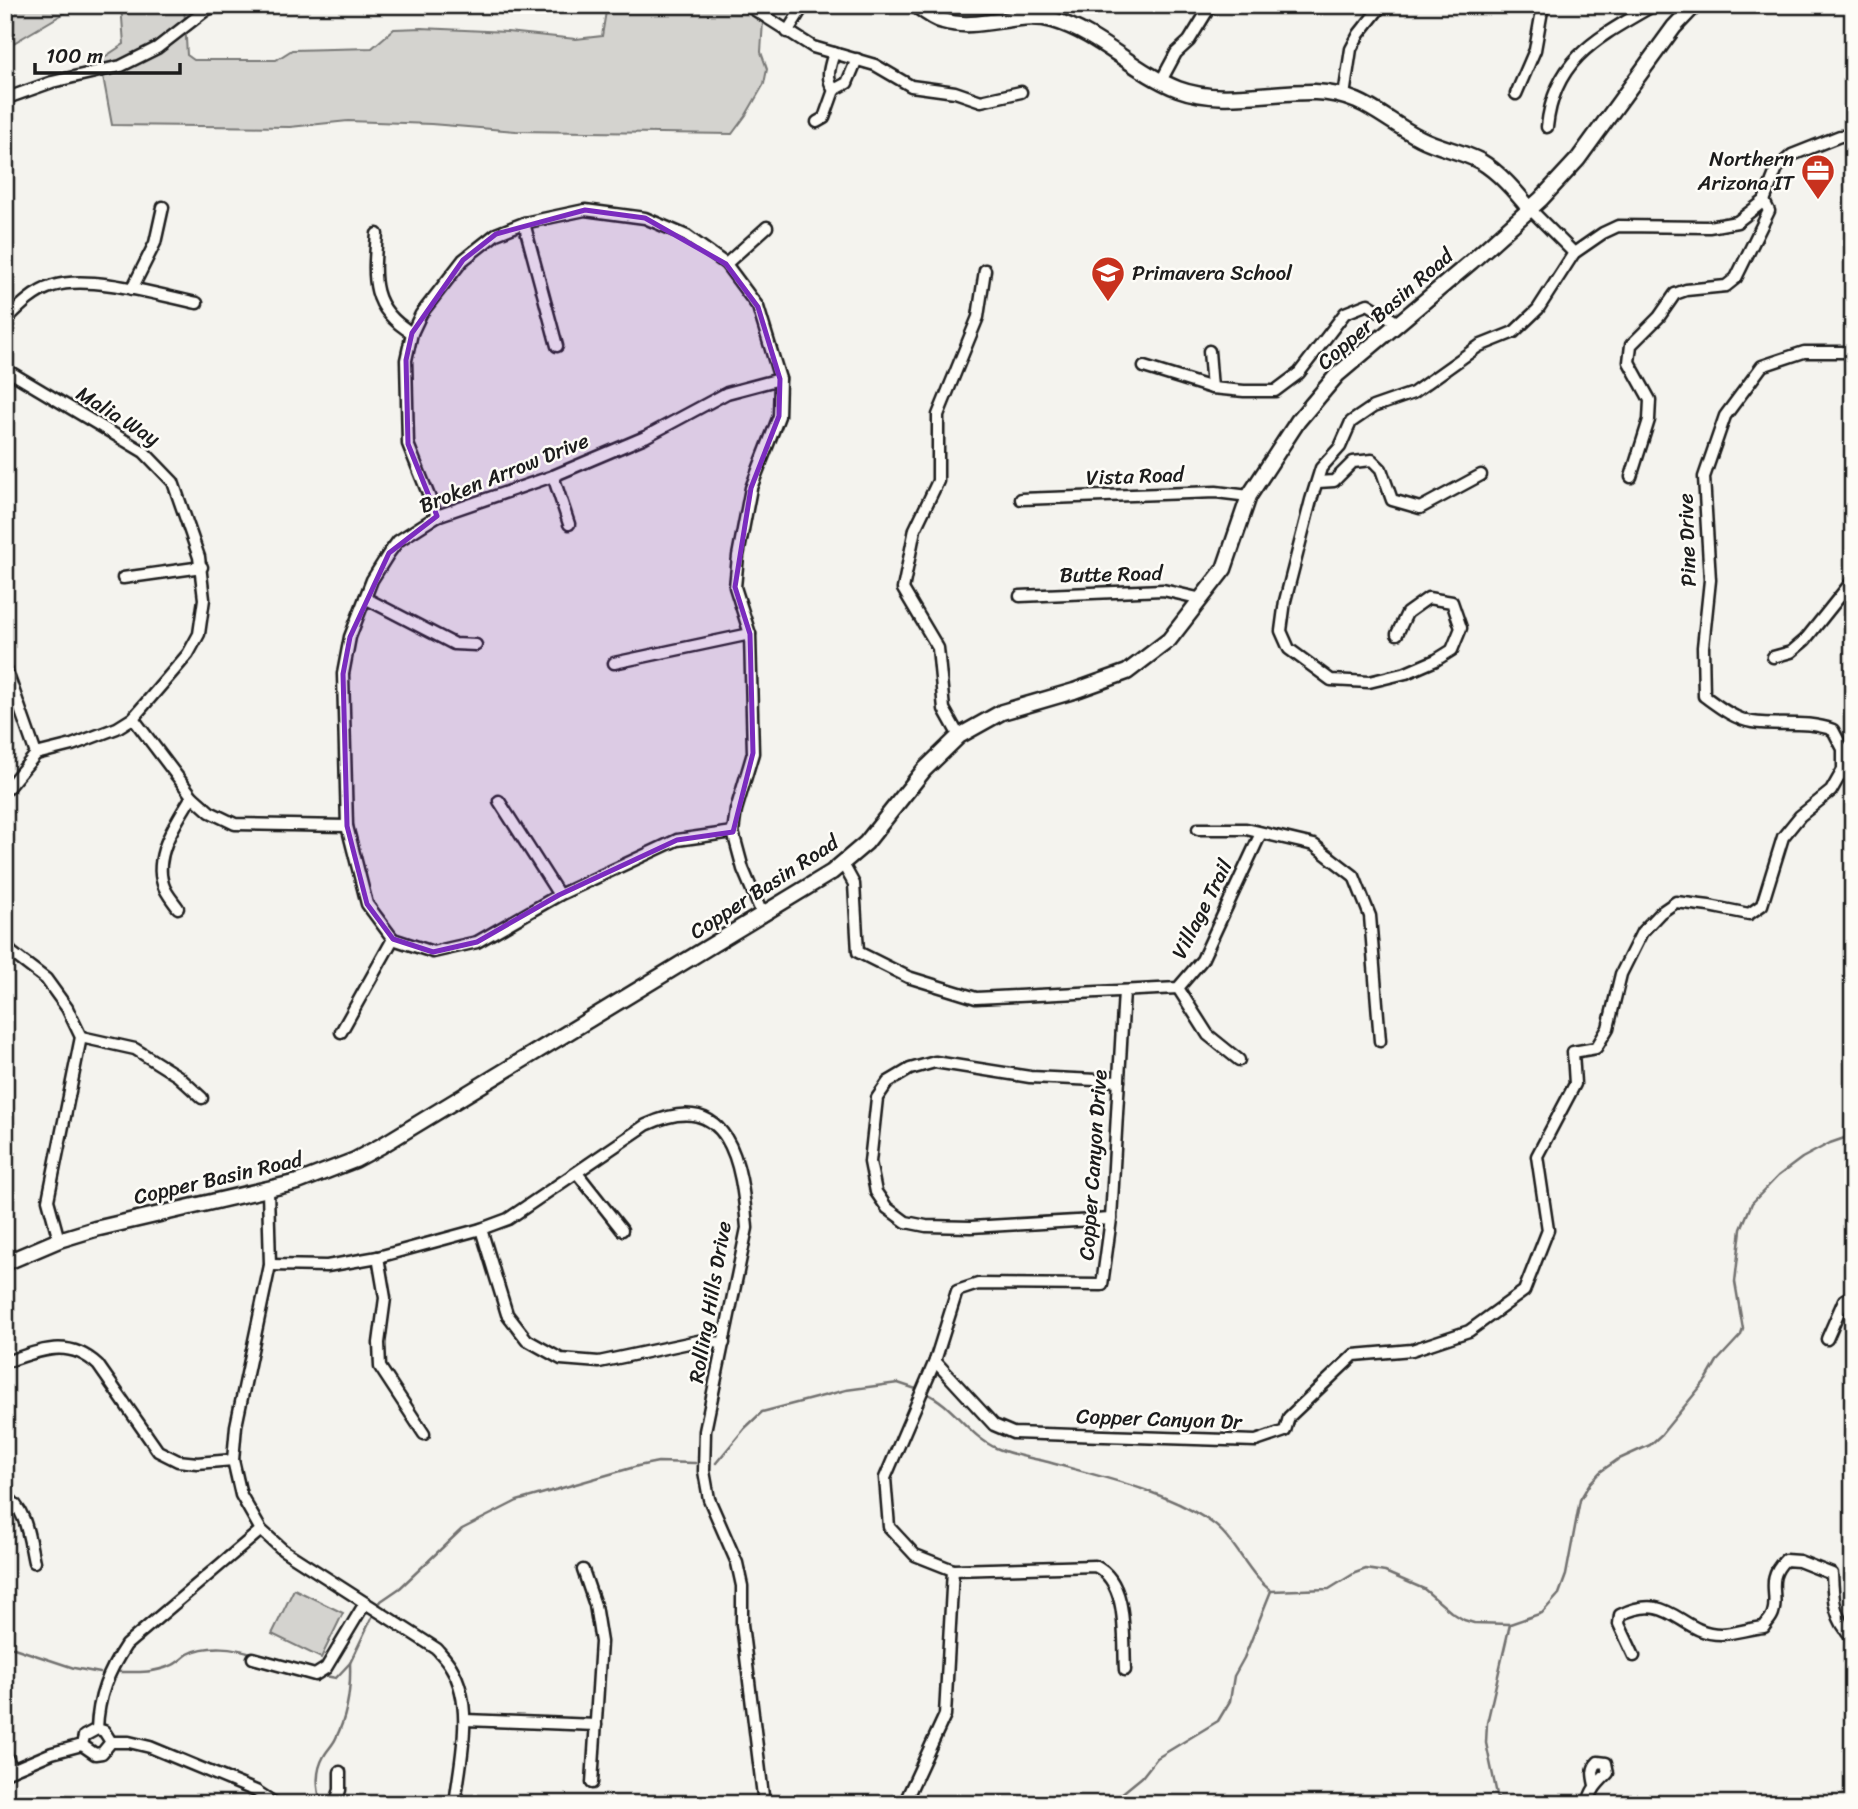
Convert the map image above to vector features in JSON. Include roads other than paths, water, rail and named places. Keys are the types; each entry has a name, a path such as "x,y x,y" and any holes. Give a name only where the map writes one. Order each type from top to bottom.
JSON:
{"street":[{"path":"10,97 52,82 121,66 157,48 206,10 218,5"},
{"path":"747,5 813,47 875,65 911,86 955,92 981,101 1021,92"},
{"path":"916,5 941,21 966,25 1023,18 1051,19 1075,28 1180,90 1217,97 1316,92 1344,96 1378,110 1421,138 1481,161 1508,183 1574,253"},
{"path":"1161,81 1176,53 1189,41 1210,5"},
{"path":"1344,96 1351,49 1381,5"},
{"path":"1516,94 1535,50 1543,5"},
{"path":"1547,127 1549,102 1576,58 1600,37 1654,5"},
{"name":"Copper Basin Road","path":"5,1263 59,1240 132,1220 268,1191 328,1172 382,1146 818,882 866,843 924,770 959,736 1002,712 1127,672 1169,640 1224,569 1249,496 1298,421 1329,384 1541,199 1578,159 1674,27 1695,5"},
{"path":"787,32 801,8"},
{"path":"834,53 829,72 829,83 834,90"},
{"path":"817,122 824,118 834,90 847,83 857,59"},
{"path":"1397,634 1407,613 1428,598 1452,602 1461,628 1452,650 1436,660 1406,673 1369,682 1331,680 1289,649 1281,631 1285,601 1321,468 1340,447 1351,422 1373,407 1413,393 1479,346 1514,332 1538,309 1574,253 1618,226 1709,227 1737,222 1764,201 1777,168 1792,155 1840,136 1853,136"},
{"path":"1631,477 1649,420 1650,400 1629,362 1631,345 1659,317 1675,294 1686,290 1726,286 1736,278 1769,211 1764,201"},
{"path":"132,289 155,243 163,206"},
{"path":"437,516 408,444 406,360 412,333 421,314 463,260 496,234 524,222 585,210 645,218 687,236 726,264 758,307 780,379 779,416 751,488 738,555 735,587 750,634 753,753 736,810 733,832 743,869 763,916"},
{"path":"524,222 557,346"},
{"path":"726,264 767,227"},
{"path":"377,234 374,274 380,298 388,315 412,333"},
{"path":"959,736 944,709 938,648 903,589 915,529 939,481 938,415 978,317 985,270"},
{"path":"5,321 26,300 53,286 85,282 197,303"},
{"path":"1143,367 1212,388 1275,391 1299,373 1345,313 1368,304 1398,323"},
{"path":"1209,351 1212,388"},
{"name":"Pine Drive","path":"1573,1052 1596,1048 1608,1028 1621,974 1642,932 1660,913 1676,902 1749,914 1762,905 1783,837 1800,816 1831,791 1843,770 1843,749 1833,730 1819,725 1750,722 1726,712 1704,696 1703,647 1710,580 1704,477 1725,416 1762,366 1804,352 1853,352"},
{"name":"Malia Way","path":"5,369 144,452 162,469 173,482 185,510 202,567 204,599 199,634 188,654 133,718 117,728 72,745 36,754"},
{"name":"Broken Arrow Drive","path":"393,939 367,904 347,826 343,674 350,637 372,580 398,541 437,516 553,476 645,437 727,393 780,379"},
{"path":"1318,482 1334,481 1353,462 1372,460 1381,469 1392,500 1420,508 1481,475"},
{"path":"553,476 569,524"},
{"name":"Vista Road","path":"1021,499 1216,492 1249,496"},
{"path":"123,578 202,567"},
{"path":"1773,657 1791,652 1805,640 1853,580"},
{"name":"Butte Road","path":"1020,596 1163,590 1202,599"},
{"path":"365,598 454,643 476,645"},
{"path":"614,663 750,634"},
{"path":"5,666 36,754 5,791"},
{"path":"133,718 192,796 210,812 235,824 347,826"},
{"path":"178,908 163,884 161,859 174,826 192,796"},
{"path":"499,802 559,895"},
{"path":"1198,829 1246,828 1314,845 1354,876 1370,916 1380,1041"},
{"path":"341,1032 393,939 433,952 477,942 559,895 677,840 733,832"},
{"name":"Village Trail","path":"1124,992 1178,988 1202,960 1261,833"},
{"path":"843,864 854,884 858,952 908,977 976,998 1124,992"},
{"path":"7,952 46,979 67,1008 81,1037 48,1200 59,1240"},
{"path":"1178,988 1208,1035 1239,1060"},
{"name":"Copper Canyon Drive","path":"953,1570 915,1555 890,1527 885,1478 935,1361 957,1292 978,1284 1102,1284 1111,1219 1124,992"},
{"path":"81,1037 135,1049 178,1076 202,1098"},
{"name":"Copper Canyon Dr","path":"935,1361 994,1425 1013,1433 1256,1441 1285,1431 1289,1417 1354,1355 1412,1350 1469,1331 1524,1290 1548,1230 1537,1156 1575,1084 1573,1052"},
{"path":"1111,1219 971,1227 926,1226 906,1222 887,1208 876,1192 870,1163 877,1098 888,1082 910,1069 935,1062 1030,1077 1119,1081"},
{"name":"Rolling Hills Drive","path":"270,1265 327,1266 378,1257 481,1229 508,1219 646,1125 668,1115 695,1114 718,1124 731,1144 747,1228 705,1431 704,1471 709,1499 737,1563 742,1586 742,1624 764,1804"},
{"path":"578,1173 622,1230"},
{"path":"268,1191 270,1265 236,1426 233,1460 241,1495 261,1530 283,1550 437,1649 452,1667 461,1692 465,1720 454,1804"},
{"path":"481,1229 507,1314 527,1340 561,1359 599,1362 698,1341 724,1343"},
{"path":"378,1257 386,1298 379,1343 380,1367 424,1434"},
{"path":"1827,1339 1844,1300 1853,1295"},
{"path":"5,1362 45,1349 67,1348 87,1354 98,1365 158,1451 178,1461 197,1463 233,1460"},
{"path":"5,1496 13,1500 25,1523 34,1562"},
{"path":"97,1729 98,1705 110,1669 126,1645 261,1530"},
{"path":"1634,1656 1619,1624 1620,1615 1634,1608 1658,1606 1702,1631 1722,1634 1764,1627 1774,1612 1773,1588 1778,1567 1785,1560 1799,1561 1832,1574 1834,1610 1844,1629 1853,1638"},
{"path":"904,1804 945,1715 953,1570 1095,1566 1107,1572 1117,1589 1125,1670"},
{"path":"583,1570 595,1605 601,1642 592,1783"},
{"path":"253,1658 315,1675 326,1668 368,1605"},
{"path":"465,1720 596,1725"},
{"path":"82,1745 84,1736 97,1729 104,1731 111,1742"},
{"path":"82,1745 90,1752 102,1753 111,1742"},
{"path":"111,1742 150,1747 256,1791 275,1804"},
{"path":"5,1753 9,1771 52,1753 82,1745"},
{"path":"335,1804 340,1790 340,1772"},
{"path":"1588,1804 1595,1785"}],"waterway":[{"path":"926,1393 936,1398 977,1436 996,1448 1130,1485 1190,1509 1226,1536 1254,1574 1271,1591 1329,1589 1366,1569 1385,1572 1424,1589 1464,1620 1474,1623 1510,1624 1542,1613 1559,1594 1566,1575 1580,1500 1590,1483 1617,1460 1650,1445 1661,1435 1706,1380 1717,1361 1741,1335 1743,1329 1735,1282 1741,1229 1752,1203 1778,1176 1802,1158 1830,1143 1853,1135"},
{"path":"716,1463 762,1412 846,1390 898,1383 919,1390"},
{"path":"377,1607 462,1529 517,1501 638,1466 658,1462 695,1463"},
{"path":"1109,1804 1142,1777 1157,1758 1218,1721 1230,1701 1234,1676 1271,1591"},
{"path":"320,1675 336,1678 350,1663 374,1613"},
{"path":"1499,1804 1486,1743 1487,1723 1510,1624"},
{"path":"5,1645 74,1668 100,1673"},
{"path":"120,1672 145,1672 164,1668 188,1654 204,1649 230,1648 254,1654"},
{"path":"321,1804 319,1768 335,1741 346,1711 350,1663"}],"place":[{"name":"Northern Arizona IT","path":"1818,201"},
{"name":"Primavera School","path":"1108,303"}]}
